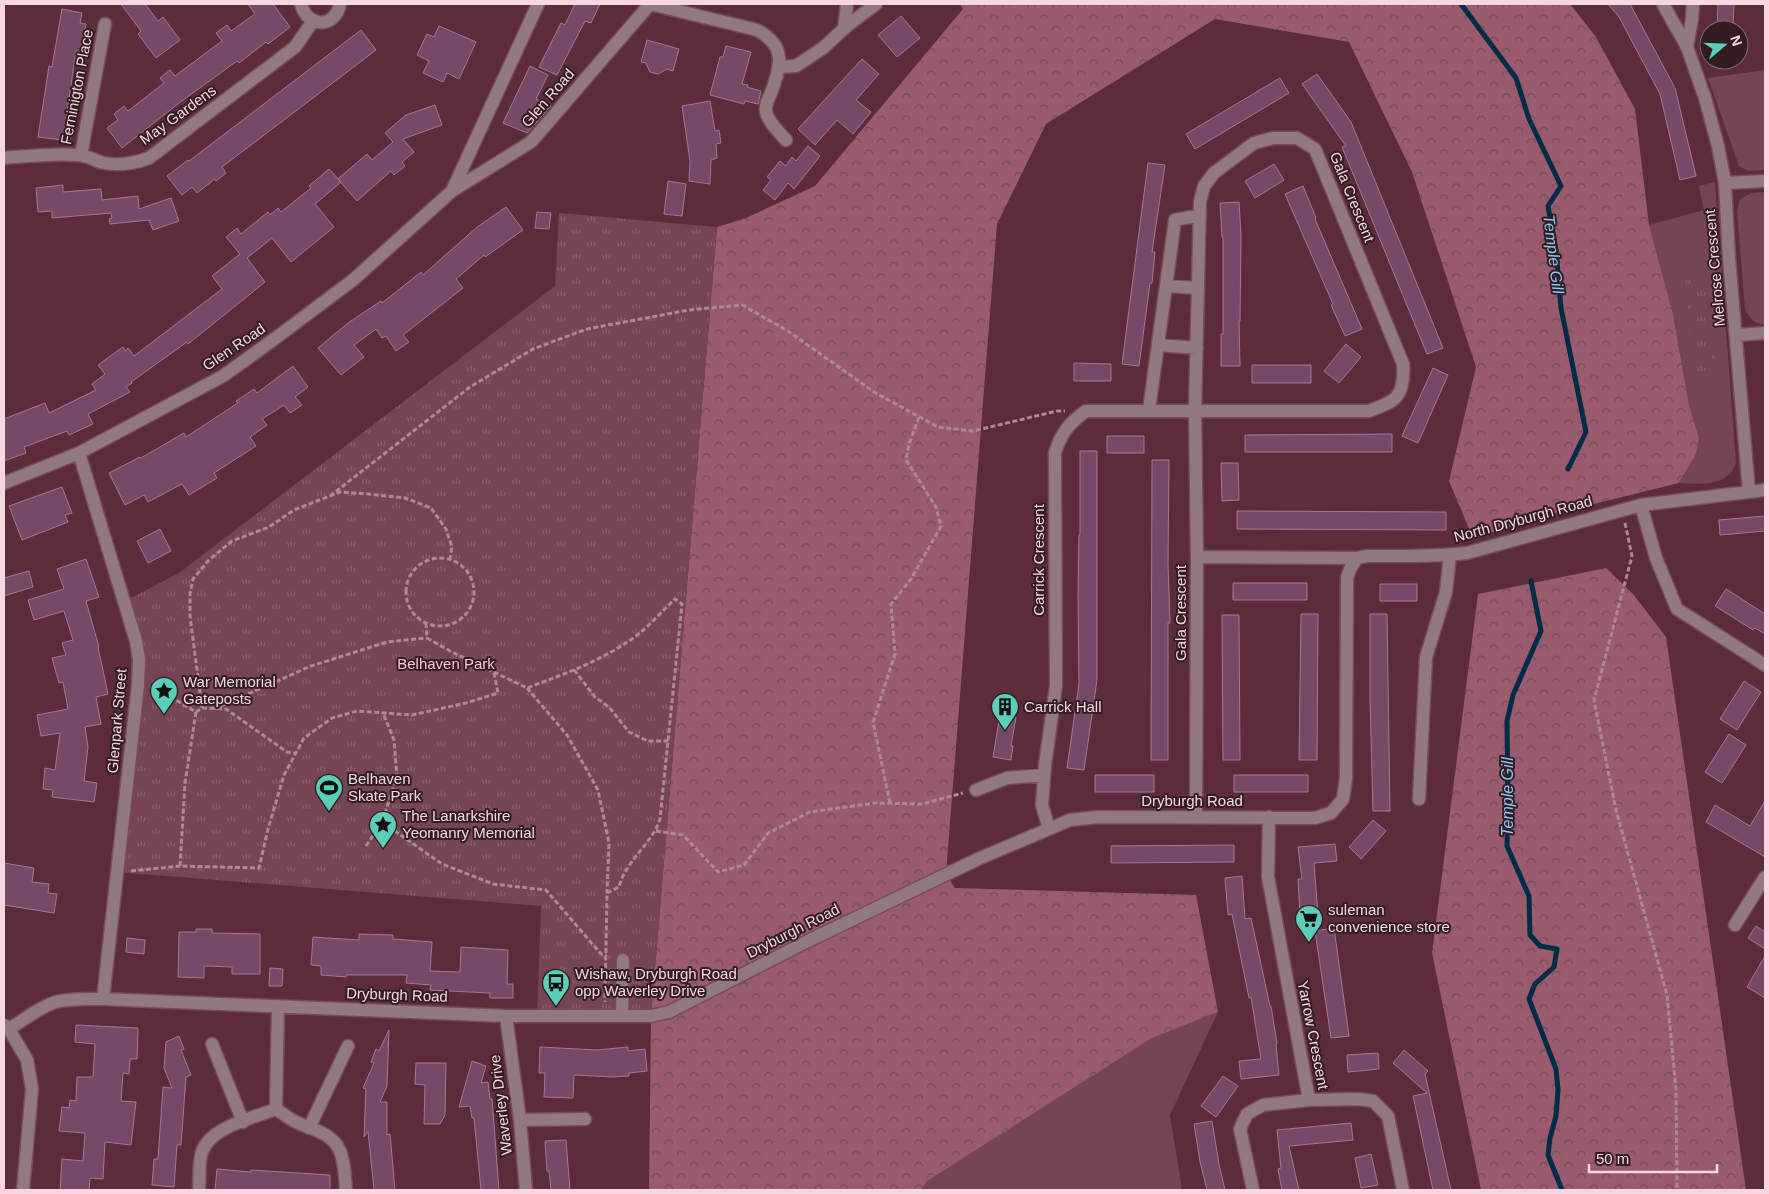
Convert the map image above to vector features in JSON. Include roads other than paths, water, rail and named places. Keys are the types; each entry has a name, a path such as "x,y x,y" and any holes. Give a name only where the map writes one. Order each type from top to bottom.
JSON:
{"street":[{"path":"301,4 306,16 323,22 330,20 339,11 340,4"},
{"name":"Glen Road","path":"452,191 520,47 538,4"},
{"name":"Glen Road","path":"4,483 79,453 223,376 273,340 353,280 452,191 531,142 650,4 757,30 768,36 776,47 780,62 778,72"},
{"path":"844,29 847,4"},
{"path":"786,140 770,121 766,113 766,106 778,72 796,66 823,48 876,4"},
{"name":"Melrose Crescent","path":"1662,4 1687,47 1705,98 1718,146 1725,183 1729,258 1749,492"},
{"name":"Melrose Crescent","path":"1687,47 1693,4"},
{"name":"May Gardens","path":"4,158 56,154 81,155 104,163 118,164 139,162 150,158 295,47 302,40 313,20"},
{"name":"Ferninigton Place","path":"81,155 105,24"},
{"name":"Gala Crescent","path":"1195,410 1369,411 1386,405 1399,395 1404,379 1403,364 1315,149 1297,138 1273,138 1254,143 1214,173 1204,186 1200,201 1195,410 1197,557 1196,817"},
{"path":"1725,183 1765,180"},
{"path":"1195,410 1148,410 1175,220 1200,215"},
{"path":"1166,286 1198,288"},
{"path":"1737,335 1765,333"},
{"path":"1158,345 1197,348"},
{"name":"Carrick Crescent","path":"1049,829 1042,805 1044,775 1056,686 1055,453 1060,437 1073,420 1086,411 1148,410"},
{"name":"Glenpark Street","path":"79,453 136,641 139,659 138,685 103,999"},
{"name":"North Dryburgh Road","path":"1197,557 1432,557 1467,553 1641,505 1765,490"},
{"path":"1641,505 1656,558 1677,609 1765,665"},
{"path":"1419,799 1426,658 1446,592 1450,555"},
{"name":"Dryburgh Road","path":"6,1027 55,1002 72,999 506,1016 651,1016 668,1012 978,858 1070,820 1099,817 1315,818 1331,814 1343,799 1346,778 1347,578 1357,558"},
{"path":"976,790 1007,778 1044,775"},
{"name":"Yarrow Crescent","path":"1269,817 1268,877 1309,1100 1358,1099 1373,1101 1388,1116 1403,1190"},
{"path":"1735,925 1765,877"},
{"path":"622,1016 623,960"},
{"path":"276,1109 278,1006"},
{"name":"Waverley Drive","path":"506,1016 520,1120 526,1190"},
{"path":"6,1027 27,1060 32,1089 23,1190"},
{"path":"212,1044 243,1122"},
{"path":"309,1128 348,1046"},
{"path":"1253,1190 1240,1129 1247,1114 1263,1105 1309,1100"},
{"path":"199,1190 201,1153 205,1144 213,1135 224,1128 276,1109"},
{"path":"276,1109 293,1121 325,1134 334,1141 340,1151 343,1162 346,1190"},
{"path":"520,1120 585,1119"}],"waterway":[{"name":"Temple Gill","path":"1461,4 1516,78 1529,119 1561,186 1548,206 1556,250 1561,308 1586,432 1568,469"},
{"name":"Temple Gill","path":"1531,581 1541,631 1513,695 1507,721 1507,846 1529,896 1530,935 1540,946 1557,949 1554,967 1535,984 1529,999 1556,1069 1558,1090 1556,1116 1548,1155 1562,1190"}],"place":[{"name":"War Memorial Gateposts","path":"164,715"},
{"name":"Carrick Hall","path":"1005,731"},
{"name":"Belhaven Skate Park","path":"329,812"},
{"name":"The Lanarkshire Yeomanry Memorial","path":"383,849"},
{"name":"suleman convenience store","path":"1309,943"},
{"name":"Wishaw, Dryburgh Road opp Waverley Drive","path":"556,1007"}],"park label":[{"name":"Belhaven Park","path":"446,664"}]}
